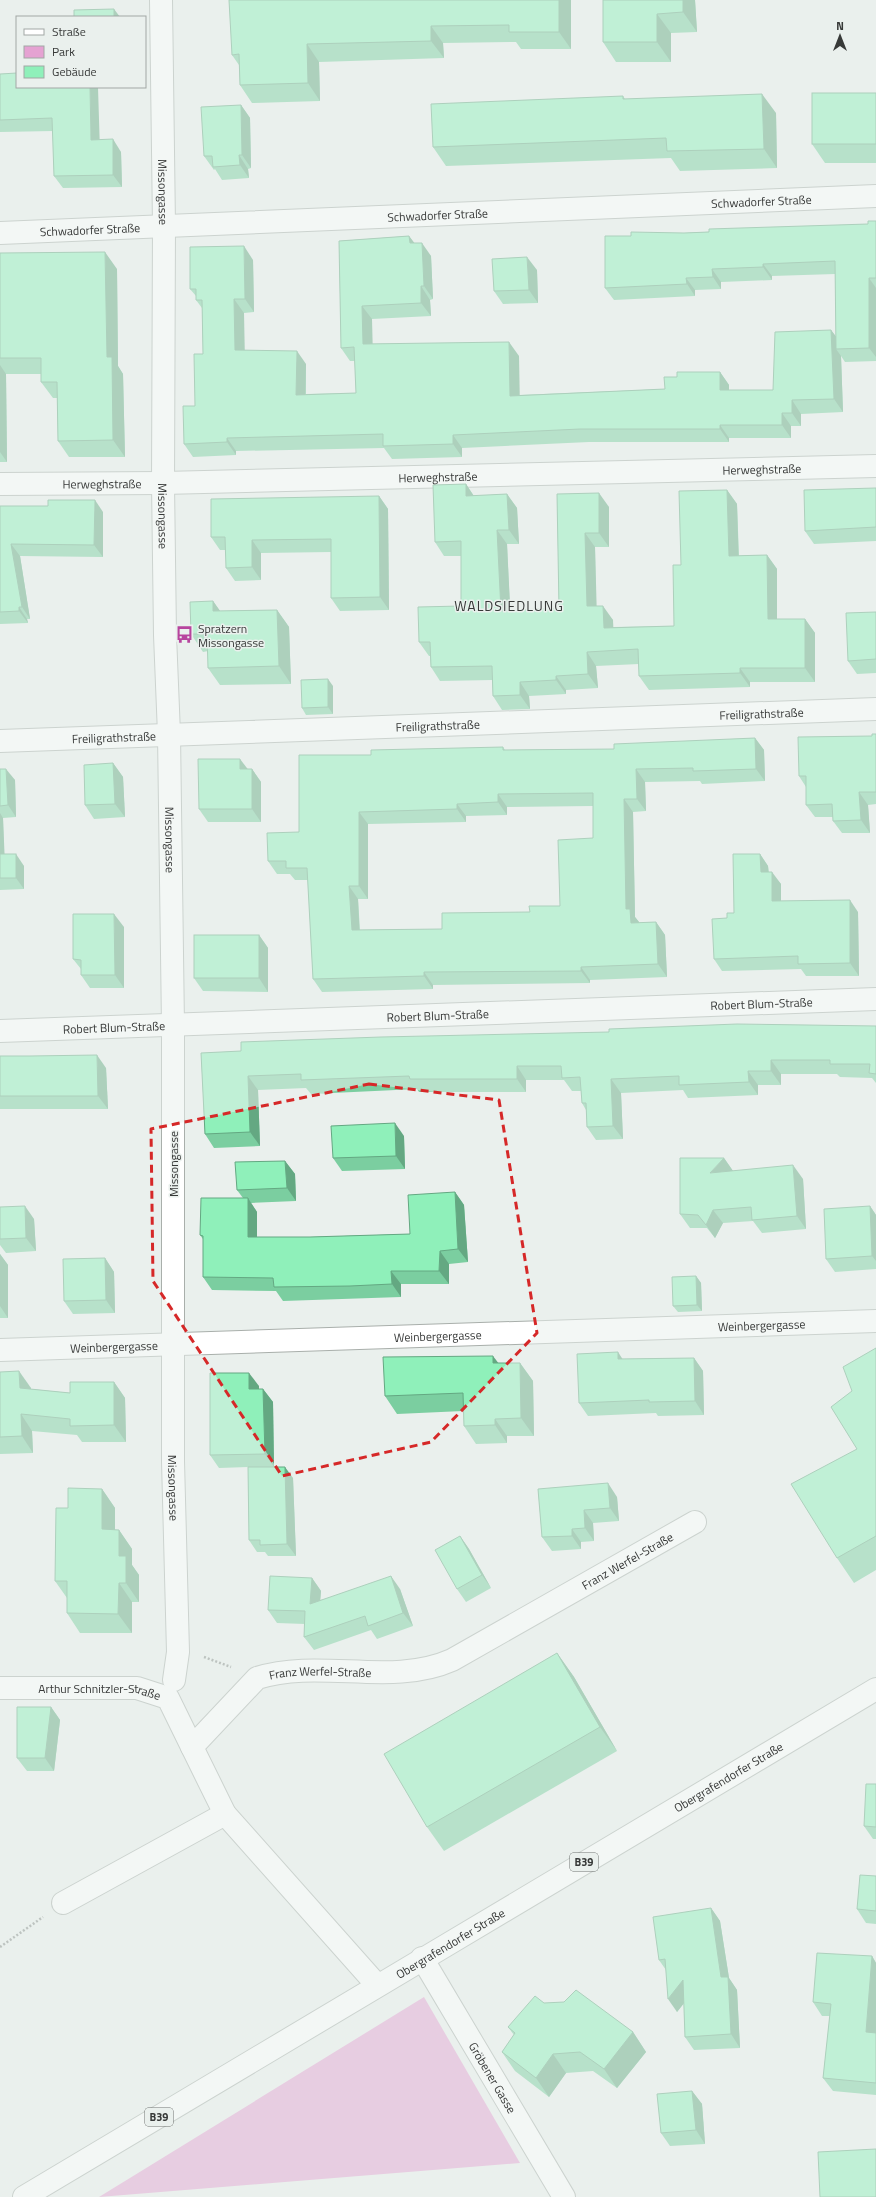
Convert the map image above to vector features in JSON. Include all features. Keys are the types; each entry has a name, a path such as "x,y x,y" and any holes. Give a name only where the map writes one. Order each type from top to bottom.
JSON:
{"street":[{"name":"Missongasse","path":"161,0 164,226 163,482 165,635 169,734 173,1026 173,1461 178,1652 174,1680"},
{"name":"Schwadorfer Straße","path":"0,233 876,196"},
{"name":"Herweghstraße","path":"0,484 163,482 876,466"},
{"name":"Freiligrathstraße","path":"0,741 876,709"},
{"name":"Robert Blum-Straße","path":"0,1031 173,1026 876,999"},
{"name":"Weinbergergasse","path":"0,1350 876,1321"},
{"name":"Franz Werfel-Straße","path":"192,1747 257,1678 271,1674 293,1672 415,1671 436,1667 459,1656 696,1522"},
{"name":"Arthur Schnitzler-Straße","path":"0,1688 138,1688 168,1698 192,1747"},
{"name":"Obergrafendorfer Straße","path":"24,2197 294,2038 422,1958 876,1689"},
{"path":"192,1747 225,1814 377,1985"},
{"path":"63,1903 225,1814"},
{"name":"Gröbener Gasse","path":"422,1958 564,2197"}],"path":[{"path":"178,1652 211,1658 257,1678"},
{"path":"0,1947 63,1903"}],"highlighted area":[{"path":"369,1084 499,1100 537,1333 431,1442 282,1476 153,1281 151,1129"}],"green space":[{"path":"424,1997 520,2163 99,2197"}],"building":[{"path":"229,0 559,0 559,32 509,32 509,25 431,26 431,41 307,44 308,83 240,85 239,54 232,55"},
{"path":"603,0 683,0 683,12 657,14 657,42 603,42"},
{"path":"114,9 114,16 74,16 74,10"},
{"path":"16,73 16,88 90,88 91,140 113,139 113,175 54,176 52,118 0,120 0,74"},
{"path":"812,93 876,93 876,144 812,144"},
{"path":"762,94 764,149 667,151 666,138 433,147 431,104 623,96 623,99"},
{"path":"241,105 242,155 239,155 240,165 213,167 212,156 204,156 201,107"},
{"path":"868,221 876,221 876,278 869,278 869,348 836,349 835,261 763,264 763,267 712,269 713,277 686,278 687,284 605,288 605,236 631,236 631,232 684,233 709,232 709,229 868,224"},
{"path":"409,236 410,243 422,243 424,286 421,286 421,303 362,306 363,344 509,342 510,396 665,389 664,377 677,377 677,372 720,372 720,390 773,390 775,332 831,330 834,399 792,400 792,413 782,413 782,425 720,425 720,429 580,429 453,435 453,444 383,446 383,434 227,438 227,442 184,444 183,406 195,406 194,354 203,354 202,300 196,300 196,289 190,289 190,247 244,246 245,299 234,299 235,350 297,351 296,395 356,393 354,347 341,348 339,241"},
{"path":"105,252 107,357 112,357 113,440 58,441 57,382 41,382 41,358 0,358 0,253"},
{"path":"527,257 529,290 494,291 492,259"},
{"path":"466,484 466,496 507,494 509,530 497,530 501,611 559,608 557,494 599,493 599,533 585,533 587,606 603,606 604,628 674,626 673,565 681,565 679,491 727,490 729,556 767,555 768,619 805,619 805,668 740,668 740,673 639,676 638,649 587,652 588,674 556,676 556,680 520,682 520,695 493,696 492,666 431,667 430,642 419,642 418,607 461,606 461,541 435,542 433,485"},
{"path":"876,488 876,527 805,531 804,490"},
{"path":"379,496 380,597 331,598 331,539 252,540 252,567 226,568 225,537 211,537 211,499"},
{"path":"48,500 95,500 94,545 11,544 22,607 19,607 19,611 0,612 0,506 48,506"},
{"path":"213,601 213,611 277,610 279,666 208,668 207,634 191,634 190,602"},
{"path":"876,612 876,659 848,661 846,613"},
{"path":"328,679 328,707 302,708 301,680"},
{"path":"872,734 876,734 876,792 859,792 861,820 833,821 832,804 806,805 806,776 799,776 798,737 872,736"},
{"path":"755,738 756,769 693,771 693,768 636,769 637,799 624,799 626,909 630,909 631,923 656,922 658,964 581,967 581,971 424,972 424,976 313,979 307,868 286,868 286,861 268,861 267,833 299,832 299,755 371,755 371,750 503,747 503,750 614,749 614,744","holes":["593,793 593,838 558,840 560,906 529,906 530,912 442,913 442,929 352,930 349,886 359,886 359,812 457,809 457,804 498,802 498,794"]},
{"path":"198,759 240,759 240,769 252,769 252,809 199,809"},
{"path":"113,763 115,804 85,805 84,765"},
{"path":"0,769 6,769 8,805 0,806"},
{"path":"0,854 16,854 16,878 0,878"},
{"path":"733,854 760,854 761,872 772,872 772,901 850,900 850,963 798,964 798,956 714,959 712,919 727,918 727,913 734,913"},
{"path":"73,914 114,914 115,975 81,975 81,960 73,959"},
{"path":"194,935 259,935 259,978 194,978"},
{"path":"737,1024 876,1026 876,1074 869,1073 870,1064 830,1064 830,1060 771,1060 771,1071 748,1071 749,1082 679,1085 679,1076 611,1079 613,1126 587,1127 586,1103 582,1103 580,1077 562,1078 561,1066 517,1066 517,1079 410,1079 409,1076 301,1080 301,1074 248,1076 250,1132 205,1134 201,1053 241,1051 241,1042 609,1032 609,1029"},
{"path":"97,1055 98,1096 0,1096 0,1056"},
{"path":"395,1123 396,1156 333,1158 331,1126"},
{"path":"680,1158 724,1158 710,1173 793,1165 797,1216 752,1220 751,1207 713,1210 706,1225 698,1215 680,1214"},
{"path":"285,1161 287,1188 237,1190 235,1162"},
{"path":"455,1192 458,1249 440,1251 439,1271 391,1271 392,1284 350,1286 274,1287 273,1278 203,1277 203,1236 200,1235 201,1198 248,1198 248,1237 310,1237 410,1234 408,1195"},
{"path":"25,1206 26,1238 0,1239 0,1207"},
{"path":"870,1206 872,1256 826,1259 824,1209"},
{"path":"105,1258 106,1300 64,1301 63,1259"},
{"path":"696,1276 697,1305 673,1306 672,1277"},
{"path":"876,1348 876,1536 837,1558 791,1484 857,1449 831,1407 852,1391 843,1367"},
{"path":"618,1352 618,1359 694,1358 695,1401 649,1402 649,1400 579,1403 577,1354"},
{"path":"493,1356 493,1363 520,1363 521,1418 495,1419 495,1425 464,1426 463,1393 385,1396 383,1357"},
{"path":"19,1371 20,1388 70,1393 70,1382 114,1382 114,1425 70,1426 70,1419 21,1414 22,1436 0,1437 0,1372"},
{"path":"210,1373 249,1373 249,1389 263,1389 265,1454 210,1455"},
{"path":"248,1467 285,1467 287,1544 260,1545 260,1540 249,1540"},
{"path":"608,1483 610,1508 584,1510 585,1528 572,1529 572,1536 542,1537 538,1489"},
{"path":"68,1488 102,1489 102,1529 119,1530 119,1556 126,1556 126,1583 119,1583 118,1614 67,1613 67,1581 55,1581 56,1508 68,1508"},
{"path":"460,1536 482,1575 457,1589 435,1550"},
{"path":"270,1576 312,1578 310,1604 391,1576 403,1613 368,1626 365,1616 304,1637 305,1611 268,1610"},
{"path":"557,1653 600,1727 427,1827 384,1754"},
{"path":"17,1707 51,1707 45,1758 17,1758"},
{"path":"866,1784 876,1784 876,1827 864,1826"},
{"path":"860,1875 876,1876 876,1911 857,1909"},
{"path":"711,1908 721,1977 728,1977 731,2034 685,2037 683,1980 668,1999 665,1959 659,1960 653,1917"},
{"path":"817,1953 872,1956 866,2032 876,2033 876,2083 823,2078 831,2004 813,2002"},
{"path":"576,1990 633,2032 604,2069 580,2052 553,2054 536,2078 502,2052 515,2033 508,2027 535,1996 544,2003 564,2002"},
{"path":"692,2091 696,2130 661,2133 657,2094"},
{"path":"876,2149 876,2197 820,2197 818,2152"}],"place":[{"name":"Spratzern Missongasse","path":"185,635"}],"district":[{"name":"WALDSIEDLUNG","path":"509,605"}]}
